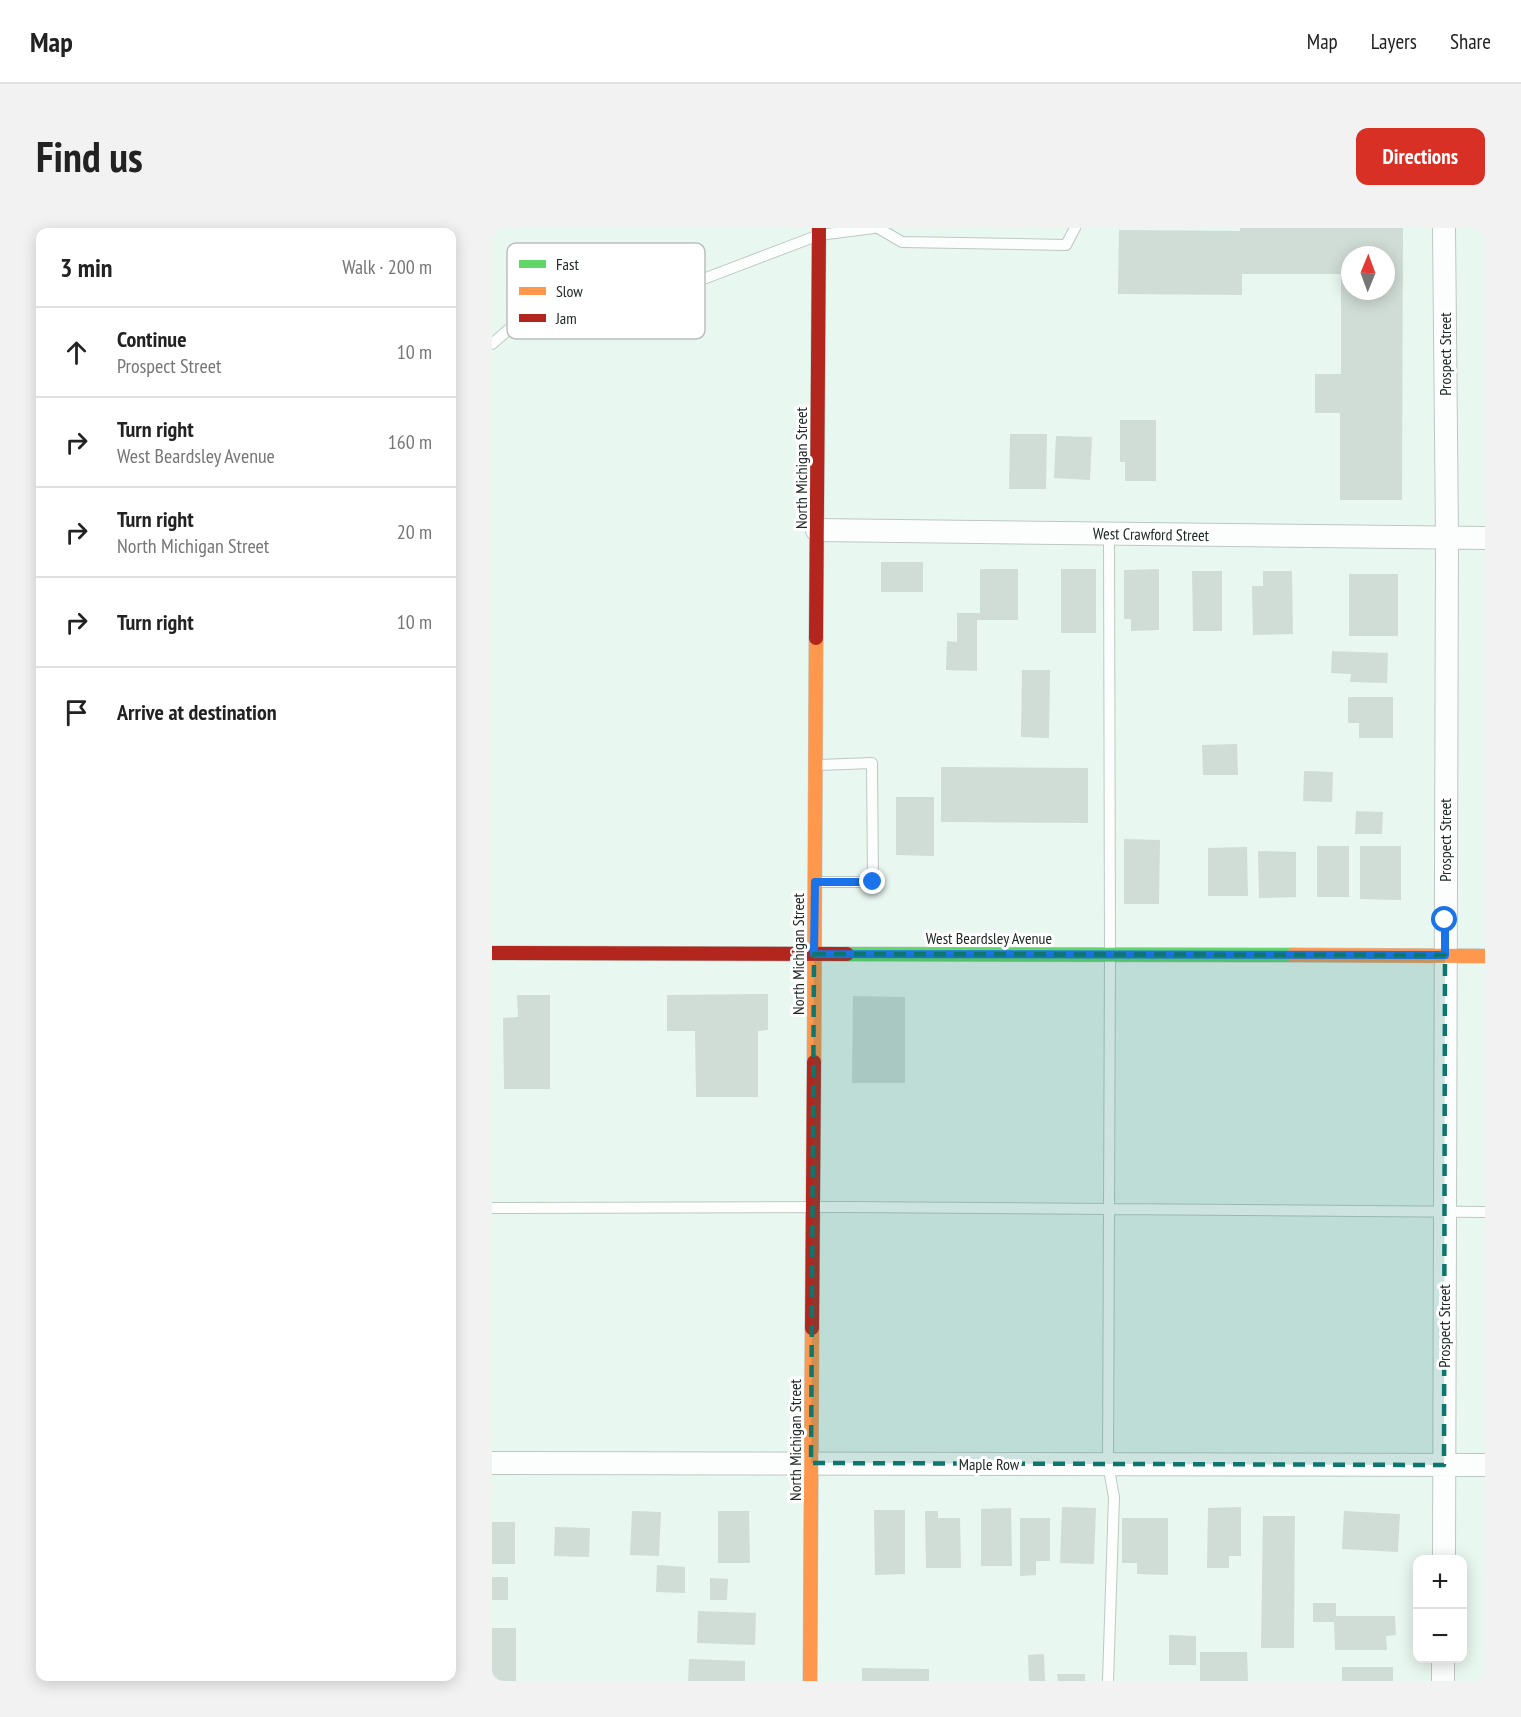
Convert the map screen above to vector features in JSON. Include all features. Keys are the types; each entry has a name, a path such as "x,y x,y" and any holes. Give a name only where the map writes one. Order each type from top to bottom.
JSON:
{"street":[{"name":"Prospect Street","path":"1444,228 1447,537 1444,1555"},
{"name":"North Michigan Street","path":"810,1681 819,232"},
{"name":"West Crawford Street","path":"818,530 1485,538"},
{"name":"West Beardsley Avenue","path":"492,953 1485,956"},
{"name":"Maple Row","path":"492,1463 1485,1465"},
{"path":"1443,1663 1443,1681"}],"lane":[{"path":"705,278 819,232 876,228 902,242 1066,245 1075,228"},
{"path":"492,344 507,331"},
{"path":"1108,1681 1113,1497 1108,1464 1109,533"},
{"path":"815,882 873,882 872,764 816,766"},
{"path":"492,1208 813,1207 1485,1212"}],"highlighted area":[{"path":"814,954 1445,955 1444,1465 811,1463"}],"building":[{"path":"1240,228 1403,228 1402,500 1340,500 1340,413 1315,413 1315,374 1341,374 1341,300 1395,300 1395,246 1341,246 1341,274 1242,274 1242,295 1118,294 1119,230 1240,231"},
{"path":"1120,420 1156,420 1156,481 1125,481 1125,462 1120,462"},
{"path":"1010,434 1047,434 1046,489 1009,489"},
{"path":"1056,436 1092,437 1090,480 1054,478"},
{"path":"881,562 923,562 923,592 881,592"},
{"path":"980,569 1018,569 1018,620 977,620 977,671 946,670 947,641 957,642 957,613 980,613"},
{"path":"1061,569 1096,569 1096,633 1061,633"},
{"path":"1159,569 1159,630 1131,631 1131,619 1124,619 1124,570"},
{"path":"1192,571 1222,571 1222,631 1193,631"},
{"path":"1263,571 1292,571 1293,634 1253,635 1252,586 1263,586"},
{"path":"1349,574 1398,574 1398,636 1349,636"},
{"path":"1332,651 1388,653 1387,683 1350,682 1351,674 1331,673"},
{"path":"1022,670 1050,670 1049,738 1021,737"},
{"path":"1348,697 1393,697 1393,738 1359,738 1359,723 1348,723"},
{"path":"1237,744 1238,775 1203,775 1202,745"},
{"path":"941,767 1088,768 1088,823 941,822"},
{"path":"1304,771 1333,772 1332,802 1303,801"},
{"path":"896,797 934,797 934,856 896,855"},
{"path":"1356,811 1383,812 1382,834 1355,834"},
{"path":"1124,839 1160,840 1159,904 1124,904"},
{"path":"1317,846 1349,846 1349,897 1317,897"},
{"path":"1360,846 1401,846 1401,900 1360,899"},
{"path":"1247,847 1248,896 1208,896 1208,848"},
{"path":"1258,851 1296,852 1296,897 1259,898"},
{"path":"768,994 768,1030 758,1031 758,1097 696,1097 695,1031 667,1031 667,995"},
{"path":"517,995 550,995 550,1089 504,1089 503,1018 518,1017"},
{"path":"853,996 905,997 905,1083 852,1083"},
{"path":"1062,1507 1096,1508 1094,1564 1060,1563"},
{"path":"1241,1507 1241,1556 1229,1556 1229,1568 1207,1568 1208,1508"},
{"path":"1011,1508 1012,1566 981,1566 981,1509"},
{"path":"874,1510 905,1510 905,1574 875,1575"},
{"path":"632,1511 661,1512 659,1556 630,1555"},
{"path":"718,1511 749,1511 750,1563 718,1563"},
{"path":"925,1511 938,1511 938,1518 960,1518 961,1568 926,1568"},
{"path":"1344,1511 1400,1514 1398,1552 1342,1549"},
{"path":"1263,1516 1295,1516 1294,1648 1261,1648"},
{"path":"1020,1518 1050,1518 1050,1561 1036,1561 1036,1575 1020,1576"},
{"path":"1122,1518 1168,1518 1168,1575 1137,1574 1137,1563 1122,1563"},
{"path":"492,1522 515,1522 515,1564 492,1564"},
{"path":"555,1527 590,1528 589,1557 554,1556"},
{"path":"657,1565 685,1567 685,1593 656,1592"},
{"path":"492,1577 508,1577 508,1600 492,1600"},
{"path":"710,1578 728,1579 727,1600 710,1600"},
{"path":"1313,1603 1336,1603 1336,1616 1395,1616 1396,1635 1386,1636 1387,1650 1335,1650 1334,1622 1313,1622"},
{"path":"698,1611 756,1613 755,1645 697,1643"},
{"path":"492,1628 516,1628 516,1681 492,1681"},
{"path":"1169,1635 1196,1636 1196,1665 1169,1665"},
{"path":"1200,1652 1247,1652 1248,1681 1200,1681"},
{"path":"1044,1654 1045,1681 1029,1681 1028,1655"},
{"path":"689,1659 745,1661 745,1681 688,1681"},
{"path":"1342,1667 1393,1667 1393,1681 1342,1681"},
{"path":"862,1668 929,1669 929,1681 862,1681"},
{"path":"1057,1674 1085,1674 1085,1681 1058,1681"}],"traffic: fast":[{"path":"847,954 1293,955"}],"traffic: slow":[{"path":"814,1062 816,638"},
{"path":"1293,955 1485,956"},
{"path":"810,1681 812,1328"}],"traffic: jam":[{"path":"816,638 819,228"},
{"path":"492,953 847,954"},
{"path":"812,1328 814,1062"}],"route":[{"path":"873,882 815,882 814,954 1445,955 1445,920"}]}
